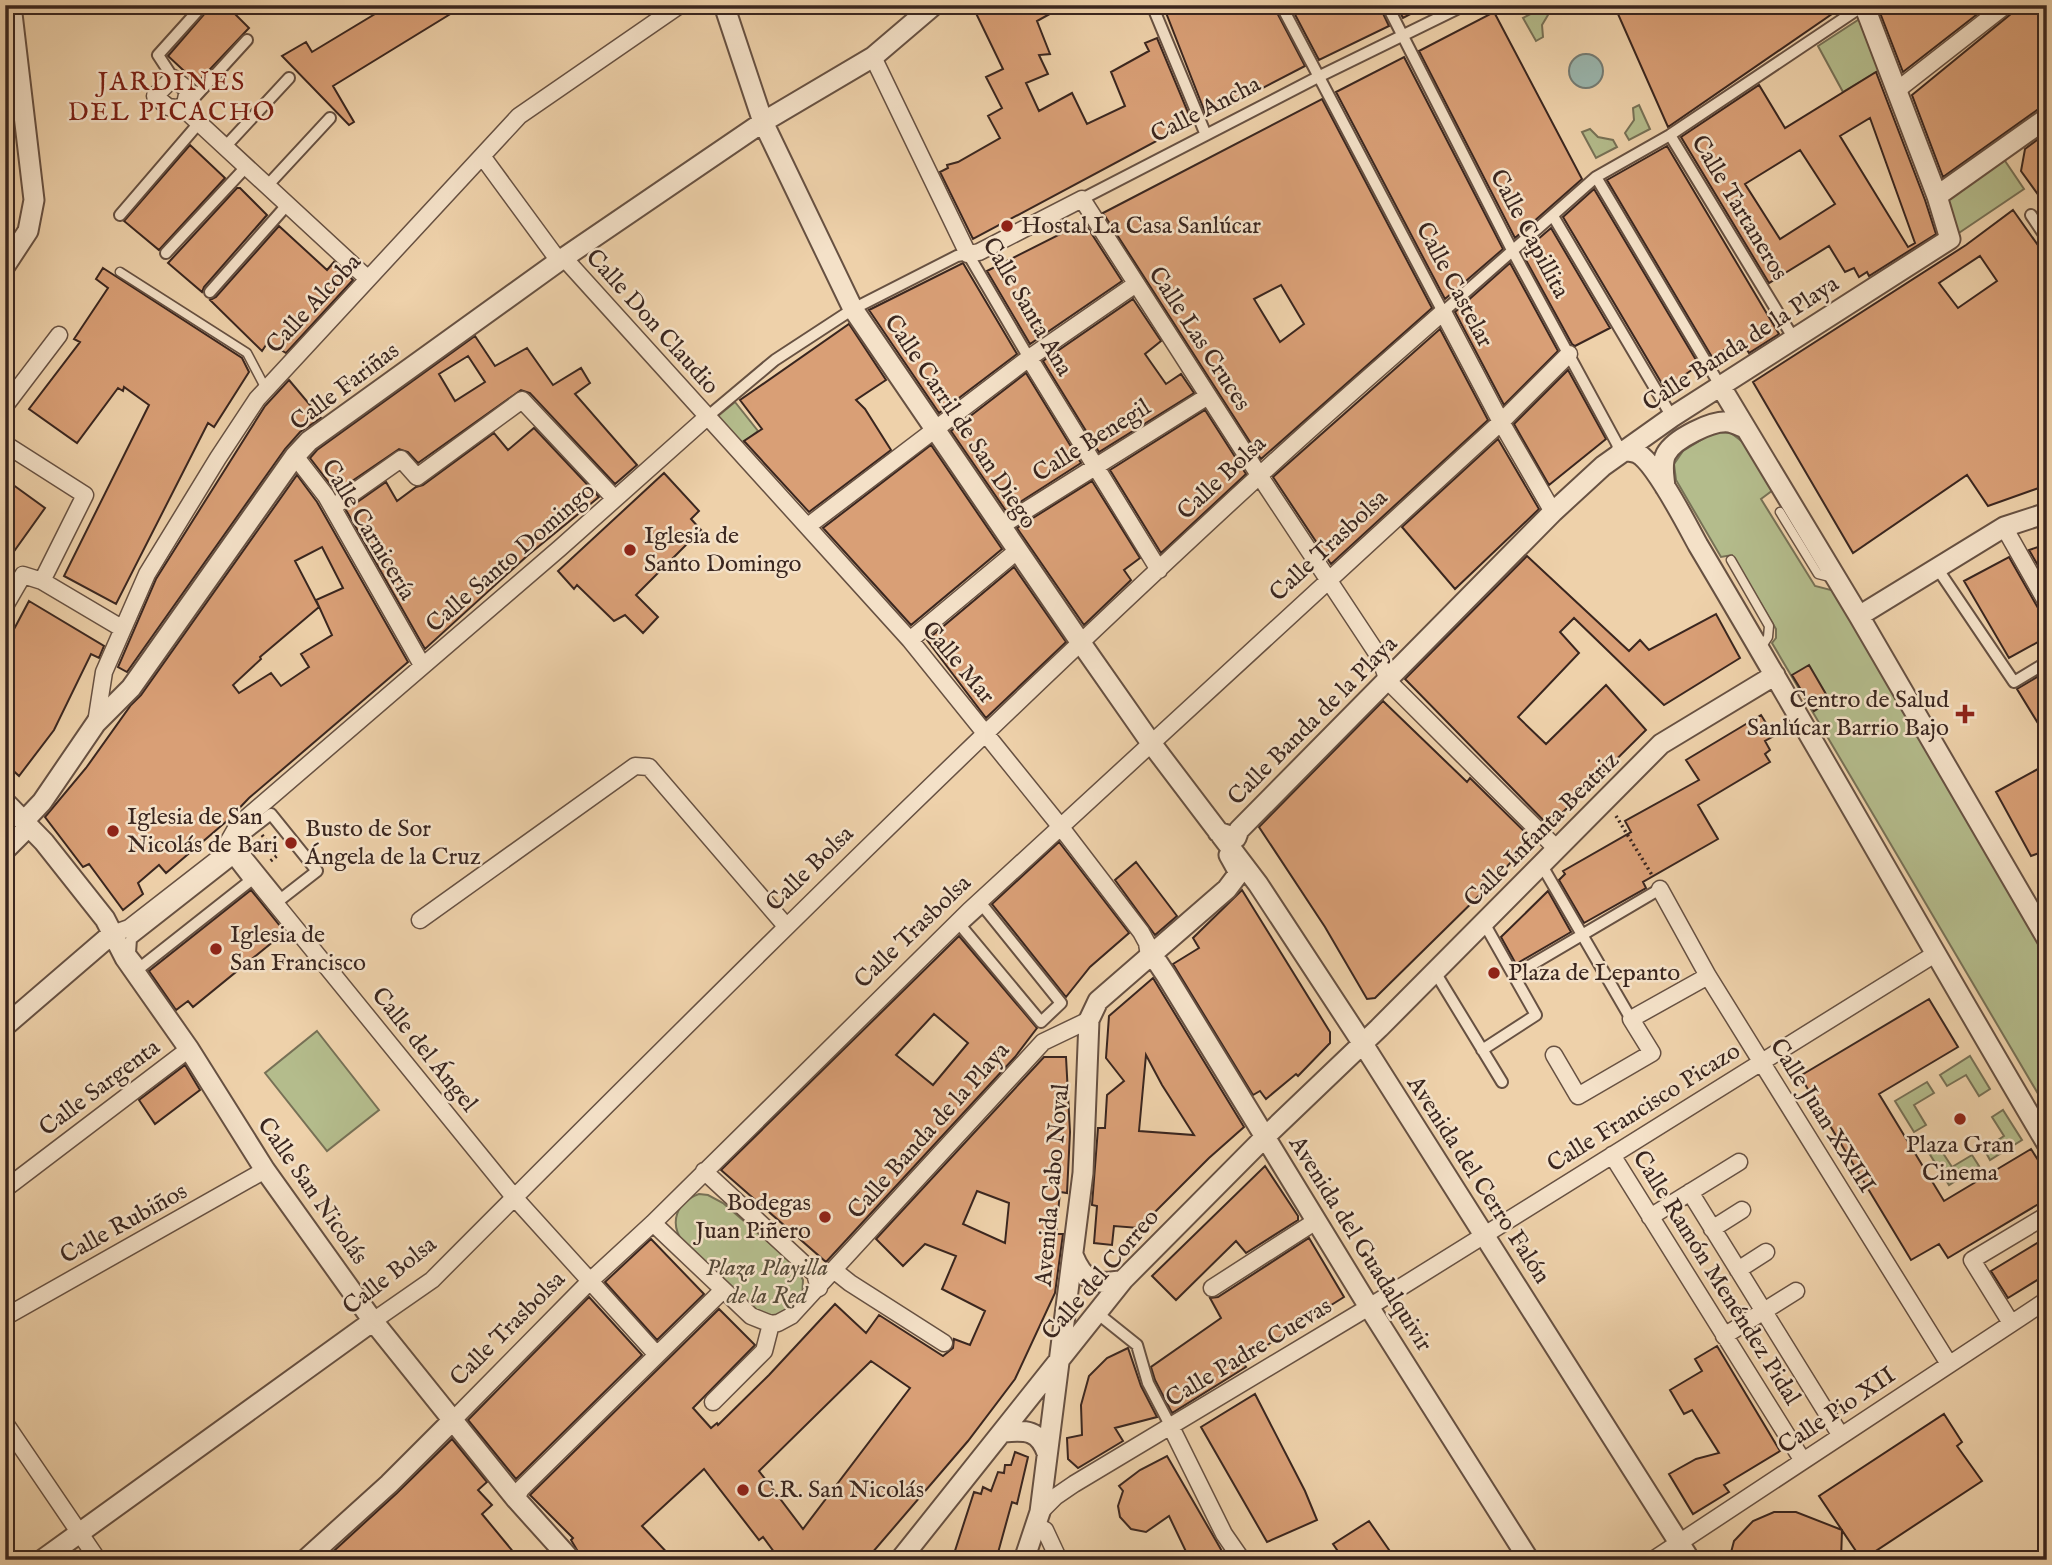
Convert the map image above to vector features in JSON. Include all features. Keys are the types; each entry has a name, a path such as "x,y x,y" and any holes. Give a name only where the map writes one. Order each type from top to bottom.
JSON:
{"street":[{"path":"5,266 28,231 34,200 11,5"},
{"path":"184,109 188,90 173,78 158,55 203,5"},
{"name":"Calle Alcoba","path":"96,723 104,672 147,573 218,458 266,389 519,116 680,5"},
{"name":"Calle Carril de San Diego","path":"724,5 763,122 853,309 1081,643 1218,832"},
{"name":"Calle Fariñas","path":"5,849 18,817 42,802 96,723 131,688 295,456 309,441 561,259 763,122 873,57 934,5"},
{"path":"1152,5 1206,135"},
{"name":"Calle Castelar","path":"1281,5 1501,422 1553,512"},
{"name":"Calle Capillita","path":"1387,5 1512,250 1621,451"},
{"name":"Calle Ancha","path":"968,254 979,252 1318,77 1465,5"},
{"path":"1864,5 1937,196 2047,118"},
{"name":"Calle Bolsa","path":"42,1560 432,1280 786,926 1081,643 1259,475 1593,180 1670,135 1864,5"},
{"path":"1896,91 2006,5"},
{"path":"184,109 247,40"},
{"name":"Calle Santa Ana","path":"873,57 968,254 1159,570"},
{"path":"173,78 155,96 168,107 184,109 368,279"},
{"path":"225,147 289,78"},
{"path":"267,186 330,118"},
{"path":"120,215 199,123"},
{"name":"Calle Tartaneros","path":"1670,135 1794,339"},
{"name":"Calle Don Claudio","path":"482,156 561,259 707,417"},
{"path":"166,253 246,167"},
{"path":"1593,180 1837,578 2047,939"},
{"name":"Calle Banda de la Playa","path":"1218,832 1237,838 1239,830 1553,512 1621,451 1950,239 1937,196"},
{"name":"Calle Las Cruces","path":"1082,199 1380,658 1388,681"},
{"path":"209,292 288,205"},
{"path":"2031,215 2047,239"},
{"path":"1553,216 1672,417"},
{"name":"Calle Santo Domingo","path":"112,933 129,928 219,858 238,825 775,360 853,309 957,256 968,254"},
{"path":"808,526 1029,358 1136,284"},
{"path":"5,406 59,335"},
{"name":"Calle Trasbolsa","path":"305,1560 389,1484 590,1281 653,1223 968,911 1501,422 1569,354"},
{"name":"Calle Benegil","path":"1001,526 1208,396"},
{"path":"332,507 401,459 416,477 522,400 615,499"},
{"name":"Calle Mar","path":"707,417 910,640 1060,826 1141,932 1147,943 1149,956"},
{"path":"1665,488 1664,464 1667,453 1675,444 1710,425 1728,422 1745,428"},
{"path":"5,444 85,495 42,581"},
{"path":"1621,451 1637,453 1643,458 1665,488 2047,1144"},
{"name":"Calle Carnicería","path":"295,456 332,507 422,665"},
{"path":"1859,615 2004,527 2047,513"},
{"path":"2004,527 2047,603"},
{"path":"910,640 1017,550"},
{"path":"1937,568 2014,682 2047,662"},
{"path":"5,606 23,575 42,581 123,629"},
{"name":"Calle Infanta Beatriz","path":"1363,1044 1661,744 1776,675"},
{"path":"1388,681 1557,849"},
{"path":"420,919 635,766 649,767 786,926"},
{"path":"271,814 317,871 281,900 236,842 255,827 271,814"},
{"name":"Calle San Nicolás","path":"18,817 50,848 105,919 125,958 189,1049 265,1170 373,1321 516,1499 571,1560"},
{"name":"Calle Banda de la Playa","path":"819,1288 1043,1042 1088,1020 1098,1001 1227,889 1238,873 1218,832"},
{"name":"Avenida del Cerro Falón","path":"1218,832 1258,884 1363,1044 1690,1560"},
{"name":"Calle del Ángel","path":"227,844 514,1198 657,1356"},
{"path":"233,859 250,881 141,967 130,953 131,939 233,859"},
{"path":"1541,864 1652,1053 1578,1096 1554,1055"},
{"path":"1514,975 1660,889"},
{"name":"Calle Juan XXIII","path":"1660,889 1708,976 1949,1364"},
{"path":"983,906 1061,1003 1041,1022 961,926 983,906"},
{"path":"1482,1050 1536,1015 1484,923"},
{"path":"5,1026 112,933"},
{"name":"Calle Francisco Picazo","path":"1484,1234 1934,954"},
{"name":"Avenida del Guadalquivir","path":"1149,956 1166,975 1369,1307 1529,1560"},
{"path":"1435,972 1502,1082"},
{"path":"1631,1019 1708,976"},
{"name":"Avenida Cabo Noval","path":"1024,1560 1037,1519 1048,1453 1083,1174 1088,1020"},
{"name":"Calle del Correo","path":"901,1560 1123,1280 1265,1137 1363,1044"},
{"name":"Calle Sargenta","path":"5,1189 189,1049"},
{"name":"Calle Ramón Menéndez Pidal","path":"1612,1155 1803,1461"},
{"path":"1650,1217 1739,1162"},
{"name":"Calle Rubiños","path":"5,1317 265,1170"},
{"path":"653,1223 751,1316 771,1324 791,1316 819,1288 815,1274 704,1171"},
{"path":"1690,1192 1841,1436"},
{"path":"1713,1229 1742,1210"},
{"path":"2011,1323 1972,1260 2047,1214"},
{"path":"1212,1288 1316,1221"},
{"name":"Calle Padre Cuevas","path":"1037,1519 1064,1490 1369,1307 1484,1234"},
{"path":"1738,1270 1766,1252"},
{"path":"1073,1255 1078,1268 1091,1280 1110,1283 1123,1280"},
{"path":"835,1270 850,1283 944,1343"},
{"path":"516,1499 521,1489 722,1291"},
{"path":"1724,1336 1796,1291"},
{"name":"Calle Pio XII","path":"1653,1560 2047,1300"},
{"path":"1097,1312 1136,1345 1149,1383 1224,1534 1242,1560"},
{"path":"713,1402 764,1351 771,1324"},
{"path":"5,1423 98,1560"},
{"path":"1004,1432 1026,1431 1033,1434 1044,1442 1048,1453"},
{"path":"1037,1519 1059,1560"}],"lane":[{"path":"120,272 247,353 266,389"},
{"path":"1780,512 1818,575 1837,578"},
{"path":"1731,560 1769,626 1768,637 1760,649"}],"path":[{"path":"1606,799 1660,889"},
{"path":"255,827 278,855 258,870"}],"green space":[{"path":"1544,7 1548,15 1542,25 1543,37 1536,41 1523,18"},
{"path":"1861,18 1880,70 1843,92 1818,46"},
{"path":"1639,105 1650,129 1629,140 1625,133 1634,120 1633,108"},
{"path":"1590,129 1598,137 1613,140 1617,147 1596,158 1582,132"},
{"path":"1999,152 2024,189 1950,239 1937,196"},
{"path":"735,402 758,431 739,446 718,416"},
{"path":"1714,432 1731,433 1744,443 1773,490 1761,499 1815,586 1835,591 2047,958 2047,1109 1772,643 1776,638 1776,629 1732,555 1721,557 1676,480 1674,464 1683,451"},
{"path":"317,1031 379,1110 327,1151 265,1073"},
{"path":"1970,1056 1990,1089 1979,1096 1966,1075 1947,1086 1940,1075"},
{"path":"1927,1082 1934,1093 1914,1105 1926,1125 1914,1132 1895,1101"},
{"path":"2003,1110 2022,1140 1990,1160 1984,1149 2004,1136 1992,1117"},
{"path":"1939,1147 1952,1167 1972,1155 1979,1166 1949,1185 1929,1153"},
{"name":"Plaza Playilla de la Red","path":"699,1194 708,1195 723,1203 795,1265 803,1280 802,1298 775,1318 758,1315 683,1242 676,1228 677,1214 685,1202"}],"water":[{"path":"1586,54 1598,59 1603,71 1598,83 1586,88 1574,83 1569,71 1574,59"}],"building":[{"path":"212,5 226,5 249,28 197,83 168,56"},
{"path":"390,5 465,5 333,86 354,122 349,125 282,56 306,42 312,52"},
{"path":"972,5 1066,5 1037,21 1050,54 1039,55 1048,74 1026,83 1039,111 1072,93 1087,124 1125,106 1111,72 1149,51 1145,43 1157,38 1192,122 973,239 940,172 948,168 947,165 958,162 1000,138 988,116 1002,108 986,77 1003,69"},
{"path":"1163,5 1273,5 1305,66 1206,115"},
{"path":"1290,5 1379,5 1389,26 1319,60"},
{"path":"1396,5 1428,5 1403,18"},
{"path":"1614,5 1845,5 1668,127"},
{"path":"1877,5 1989,5 1903,72"},
{"path":"2016,5 2047,5 2047,106 2040,108 1943,177 1912,95 2012,13"},
{"path":"1494,12 1582,179 1515,238 1419,51"},
{"path":"1404,57 1503,249 1445,299 1336,92"},
{"path":"1876,72 1936,234 1869,276 1867,272 1859,277 1854,268 1845,272 1829,246 1769,283 1681,137 1759,85 1785,128","holes":["1870,118 1915,243 1908,247 1840,136","1800,150 1835,204 1780,239 1745,184"]},
{"path":"1322,99 1432,308 1261,459 1103,213","holes":["1281,285 1304,324 1280,342 1254,299"]},
{"path":"2041,137 2047,147 2047,207 2021,171 2025,149"},
{"path":"190,145 225,178 159,250 124,221"},
{"path":"1667,146 1779,334 1749,353 1741,340 1712,357 1607,180"},
{"path":"237,188 267,215 202,292 168,263"},
{"path":"1594,189 1699,365 1686,374 1689,379 1676,387 1673,381 1664,387 1563,217"},
{"path":"2013,210 2047,258 2047,485 1988,506 1967,475 1853,553 1753,382 1966,245","holes":["1980,256 1997,281 1958,308 1939,283"]},
{"path":"1084,222 1122,281 1030,344 987,271"},
{"path":"279,226 327,270 334,262 353,280 286,353 268,342 262,351 210,300 216,297"},
{"path":"1551,228 1610,328 1575,346 1522,253"},
{"path":"963,263 1017,354 939,413 869,310"},
{"path":"1510,263 1558,351 1504,405 1455,312"},
{"path":"103,268 242,358 249,372 214,427 208,423 116,604 64,576 149,405 124,387 123,391 118,388 77,443 29,409 80,342 74,339 108,288 96,279"},
{"path":"1133,299 1161,341 1145,354 1166,384 1181,374 1194,393 1099,452 1043,361"},
{"path":"849,324 886,380 856,400 865,409 891,450 809,512 744,441 762,429 740,400"},
{"path":"1440,329 1488,420 1331,564 1273,477"},
{"path":"475,336 495,366 527,348 553,385 581,368 590,383 575,394 637,465 615,484 530,393 521,390 418,463 408,452 399,449 336,492 310,458 317,450","holes":["468,356 485,382 455,401 439,374"]},
{"path":"1568,370 1606,439 1549,485 1514,424"},
{"path":"1026,373 1081,463 1006,511 951,431"},
{"path":"289,380 321,418 300,432 285,449 127,672 118,667 156,579 265,406"},
{"path":"1205,410 1246,474 1161,553 1110,470"},
{"path":"534,428 599,497 527,556 425,649 346,510 386,482 397,501 494,433 508,450"},
{"path":"1498,439 1539,509 1455,589 1402,527"},
{"path":"931,445 1002,549 911,625 823,528"},
{"name":"Iglesia de Santo Domingo","path":"664,473 699,511 691,519 701,530 636,595 658,617 643,633 625,615 614,621 577,585 574,589 558,571"},
{"path":"297,475 317,502 408,662 166,873 159,865 138,883 143,894 123,910 89,864 83,867 45,817 141,695","holes":["322,547 343,588 316,600 332,635 301,654 309,667 281,686 271,673 239,693 233,685 261,659 260,657 319,607 295,561"]},
{"path":"5,479 45,508 5,564"},
{"path":"1092,481 1140,558 1124,570 1131,580 1084,625 1017,528"},
{"path":"2047,544 2047,581 2029,550"},
{"path":"1527,556 1629,651 1640,640 1649,650 1716,614 1740,658 1664,705 1574,618 1560,632 1579,653 1518,717 1546,744 1606,685 1646,730 1549,826 1405,679"},
{"path":"2009,557 2038,608 2047,613 2047,637 2009,658 1964,581"},
{"path":"1014,567 1066,642 986,718 927,640"},
{"path":"29,601 104,646 99,658 91,654 54,730 19,776 5,763 5,646"},
{"path":"1809,665 1830,701 1814,711 1792,675"},
{"path":"2047,671 2047,738 2017,689"},
{"path":"1383,701 1467,782 1470,778 1532,839 1493,882 1375,998 1367,999 1325,927 1259,827"},
{"path":"1761,715 1774,736 1765,741 1770,750 1765,754 1770,762 1698,805 1718,839 1643,882 1646,888 1584,923 1559,880 1565,874 1563,871 1631,832 1625,821 1699,780 1686,760"},
{"path":"2047,764 2047,850 2031,856 1996,792"},
{"path":"1059,842 1129,933 1090,967 1066,997 992,904"},
{"path":"1136,862 1177,916 1155,935 1115,880"},
{"name":"Iglesia de San Francisco","path":"251,890 285,932 193,1007 188,1001 176,1010 149,971"},
{"path":"1242,890 1330,1032 1330,1043 1298,1076 1296,1074 1266,1099 1260,1091 1253,1095 1173,964 1199,948 1193,938"},
{"path":"1548,891 1571,932 1516,964 1501,937"},
{"path":"959,936 1037,1028 1015,1057 826,1262 721,1170","holes":["934,1014 968,1043 933,1085 896,1055"]},
{"path":"1153,978 1244,1127 1139,1228 1114,1226 1112,1245 1094,1243 1097,1206 1092,1205 1098,1128 1105,1128 1107,1095 1124,1081 1106,1058 1109,1016","holes":["1146,1055 1194,1135 1139,1131"]},
{"path":"1929,999 1958,1047 1879,1094 1944,1201 2031,1149 2047,1174 2047,1199 1948,1258 1939,1244 1911,1260 1800,1076"},
{"path":"1044,1057 1066,1057 1070,1132 1067,1193 1060,1192 1056,1234 1063,1234 1055,1293 1015,1379 968,1441 866,1560 780,1560 763,1537 759,1540 704,1469 642,1526 674,1560 583,1560 571,1540 573,1538 530,1495 719,1309 755,1345 693,1408 711,1428 717,1423 718,1425 769,1375 835,1304 866,1333 879,1315 943,1356 953,1348 954,1339 970,1345 985,1311 942,1289 956,1256 925,1244 903,1266 876,1239","holes":["977,1191 1009,1203 1005,1243 963,1224","871,1361 910,1388 803,1529 759,1471"]},
{"path":"185,1065 200,1090 155,1124 139,1100"},
{"path":"1265,1166 1298,1220 1246,1253 1236,1241 1176,1300 1152,1276"},
{"path":"2047,1237 2047,1274 2008,1298 1991,1271"},
{"path":"1309,1238 1344,1297 1242,1361 1246,1367 1172,1413 1151,1367 1221,1318 1210,1298 1218,1297"},
{"path":"651,1239 704,1294 657,1340 605,1282"},
{"path":"589,1297 642,1355 516,1479 468,1420"},
{"path":"1717,1346 1780,1451 1724,1485 1729,1492 1693,1514 1669,1474 1696,1459 1719,1453 1692,1410 1684,1414 1670,1390 1702,1371 1695,1359"},
{"path":"1128,1348 1141,1386 1157,1417 1115,1428 1123,1441 1078,1468 1068,1459 1067,1438 1082,1435 1081,1405 1089,1376 1107,1358"},
{"path":"1255,1394 1317,1520 1267,1542 1201,1427"},
{"path":"1944,1414 1962,1442 1957,1446 1982,1481 1862,1560 1819,1496"},
{"path":"452,1439 487,1482 478,1490 492,1505 482,1514 520,1560 324,1560 397,1493"},
{"path":"1015,1452 1028,1457 1017,1504 1012,1502 996,1560 952,1560 974,1492 981,1494 983,1487 991,1491 998,1472 1004,1473 1005,1465 1011,1465"},
{"path":"1167,1456 1227,1560 1190,1560 1169,1516 1146,1532 1131,1529 1120,1517 1118,1506 1123,1491 1119,1486 1140,1470"},
{"path":"1774,1512 1796,1512 1842,1530 1841,1560 1729,1560 1734,1541 1753,1521"},
{"path":"1369,1521 1396,1560 1344,1560 1333,1544"}],"place":[{"name":"Hostal La Casa Sanlúcar","path":"1007,226"},
{"name":"Iglesia de Santo Domingo","path":"630,550"},
{"name":"Centro de Salud Sanlúcar Barrio Bajo","path":"1965,714"},
{"name":"Iglesia de San Nicolás de Bari","path":"113,831"},
{"name":"Busto de Sor Ángela de la Cruz","path":"291,843"},
{"name":"Iglesia de San Francisco","path":"216,949"},
{"name":"Plaza de Lepanto","path":"1494,973"},
{"name":"Plaza Gran Cinema","path":"1960,1119"},
{"name":"Bodegas Juan Piñero","path":"825,1217"},
{"name":"C.R. San Nicolás","path":"743,1490"}],"district":[{"name":"JARDINES DEL PICACHO","path":"172,97"}]}
